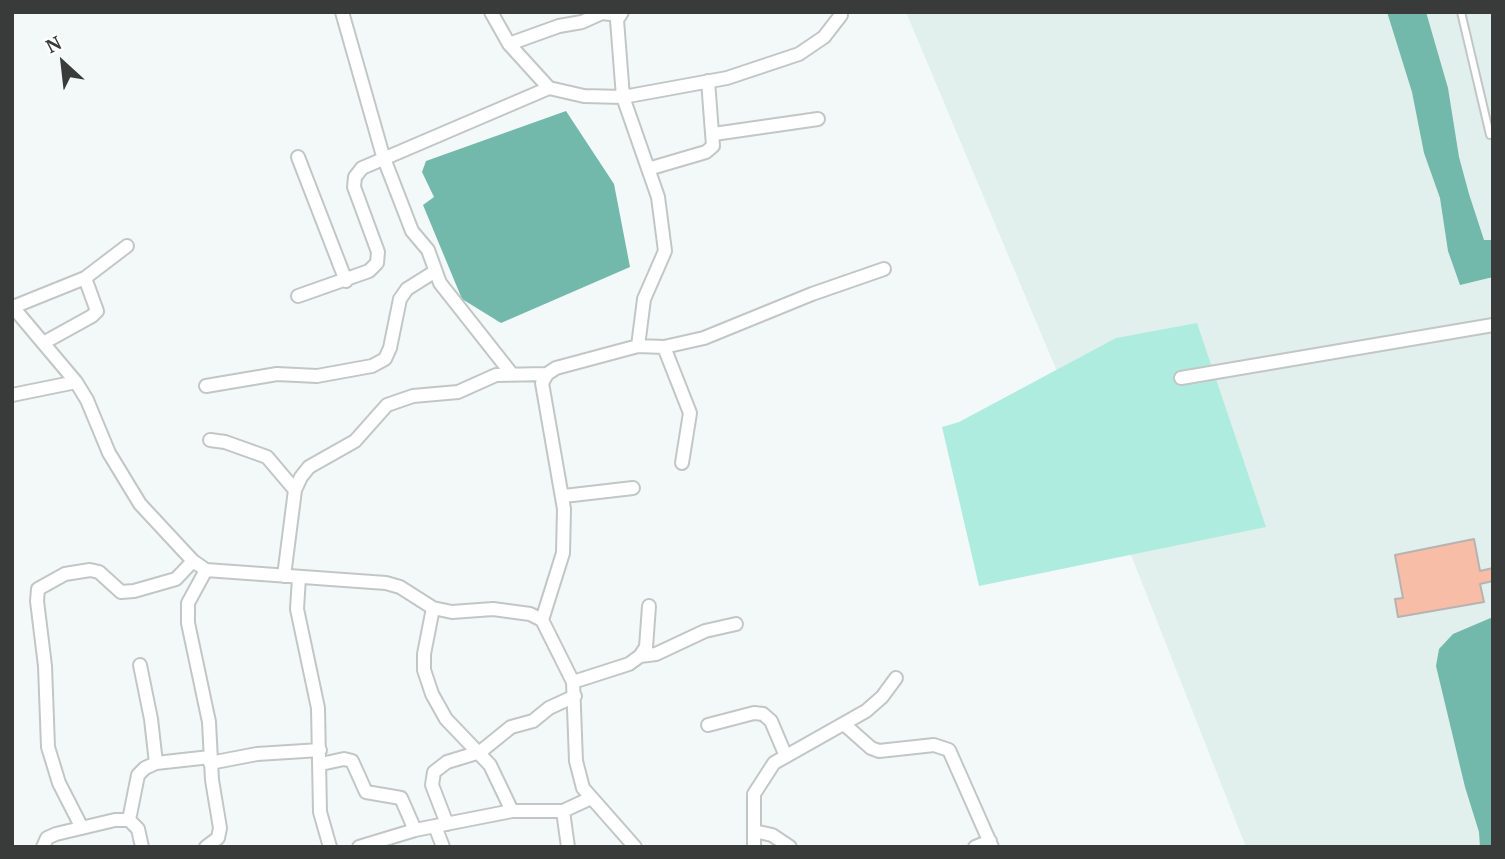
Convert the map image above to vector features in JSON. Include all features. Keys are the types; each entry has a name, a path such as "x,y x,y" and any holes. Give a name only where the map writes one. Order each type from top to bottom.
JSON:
{"street":[{"path":"342,12 383,156 412,231 428,250 434,272 511,373"},
{"path":"491,12 509,44 549,88 584,96 623,97 749,72 799,54 824,37 841,15"},
{"path":"509,44 559,26 582,22 602,13 620,13 623,97 658,197 666,251 644,299 638,346"},
{"path":"648,169 706,152 713,146 708,81"},
{"path":"298,296 346,281 369,271 377,263 378,252 354,187 357,172 383,156 471,123 549,88"},
{"path":"714,134 818,120"},
{"path":"298,157 346,281"},
{"path":"127,246 85,278 13,307 76,382 87,400 123,480 193,561 206,570 386,583 400,587 433,608 452,611 493,609 530,614 542,620 573,682 576,761 583,788 589,799 608,813 635,847"},
{"path":"284,576 295,490 309,467 348,445 387,405 396,400 458,392 496,375 547,374 556,368 638,346 664,347 704,338 812,294 884,269"},
{"path":"206,386 277,374 317,376 372,366 385,359 390,348 400,299 407,289 434,272"},
{"path":"45,342 97,311 85,278"},
{"path":"1181,378 1493,325"},
{"path":"664,347 690,413 682,463"},
{"path":"542,620 563,553 564,496 542,393 547,374"},
{"path":"12,395 76,382"},
{"path":"210,440 225,442 267,457 280,469 295,490"},
{"path":"564,496 633,488"},
{"path":"82,828 60,783 48,747 45,666 38,589 65,574 90,570 99,572 121,592 134,592 176,579 193,561"},
{"path":"206,570 188,603 188,623 205,698 210,760 220,828 218,838 206,847"},
{"path":"299,576 297,609 318,708 320,812 330,847"},
{"path":"573,682 629,664 640,656 646,647 649,606"},
{"path":"433,608 424,670 432,694 446,719 490,765 512,811"},
{"path":"640,656 656,654 705,631 736,624"},
{"path":"140,665 151,719 156,763"},
{"path":"754,847 754,794 775,763 785,754 845,725 882,697 896,678"},
{"path":"443,847 431,779 447,762 480,752 498,734 533,721 549,708 575,696"},
{"path":"708,725 754,713 763,714 771,722 785,754"},
{"path":"845,725 871,748 879,751 934,744 949,750 991,844 975,847"},
{"path":"129,820 138,775 156,763 320,750"},
{"path":"321,764 344,759 352,761 366,792 401,798 415,830"},
{"path":"359,847 415,830 512,811 563,811 589,799"},
{"path":"563,811 568,847"},
{"path":"43,847 47,838 82,828 129,820"},
{"path":"129,820 138,829 142,847"},
{"path":"754,831 772,835 790,847"}],"lane":[{"path":"1461,12 1490,135"}],"shaded area":[{"path":"906,12 1493,12 1493,847 1246,847 1085,438"},
{"path":"1387,12 1426,12 1448,88 1459,157 1469,194 1484,240 1493,240 1493,277 1460,285 1448,251 1440,198 1424,153 1412,92"},
{"path":"566,111 614,184 630,267 501,323 462,299 423,205 434,197 422,172 426,161"},
{"path":"1197,323 1266,527 979,586 942,427 959,422 1116,338"},
{"path":"1493,617 1493,847 1480,847 1479,832 1465,787 1436,666 1439,649 1453,634"}],"building":[{"path":"1474,539 1480,571 1493,568 1493,581 1480,584 1484,602 1398,617 1395,599 1403,598 1395,555"}]}
